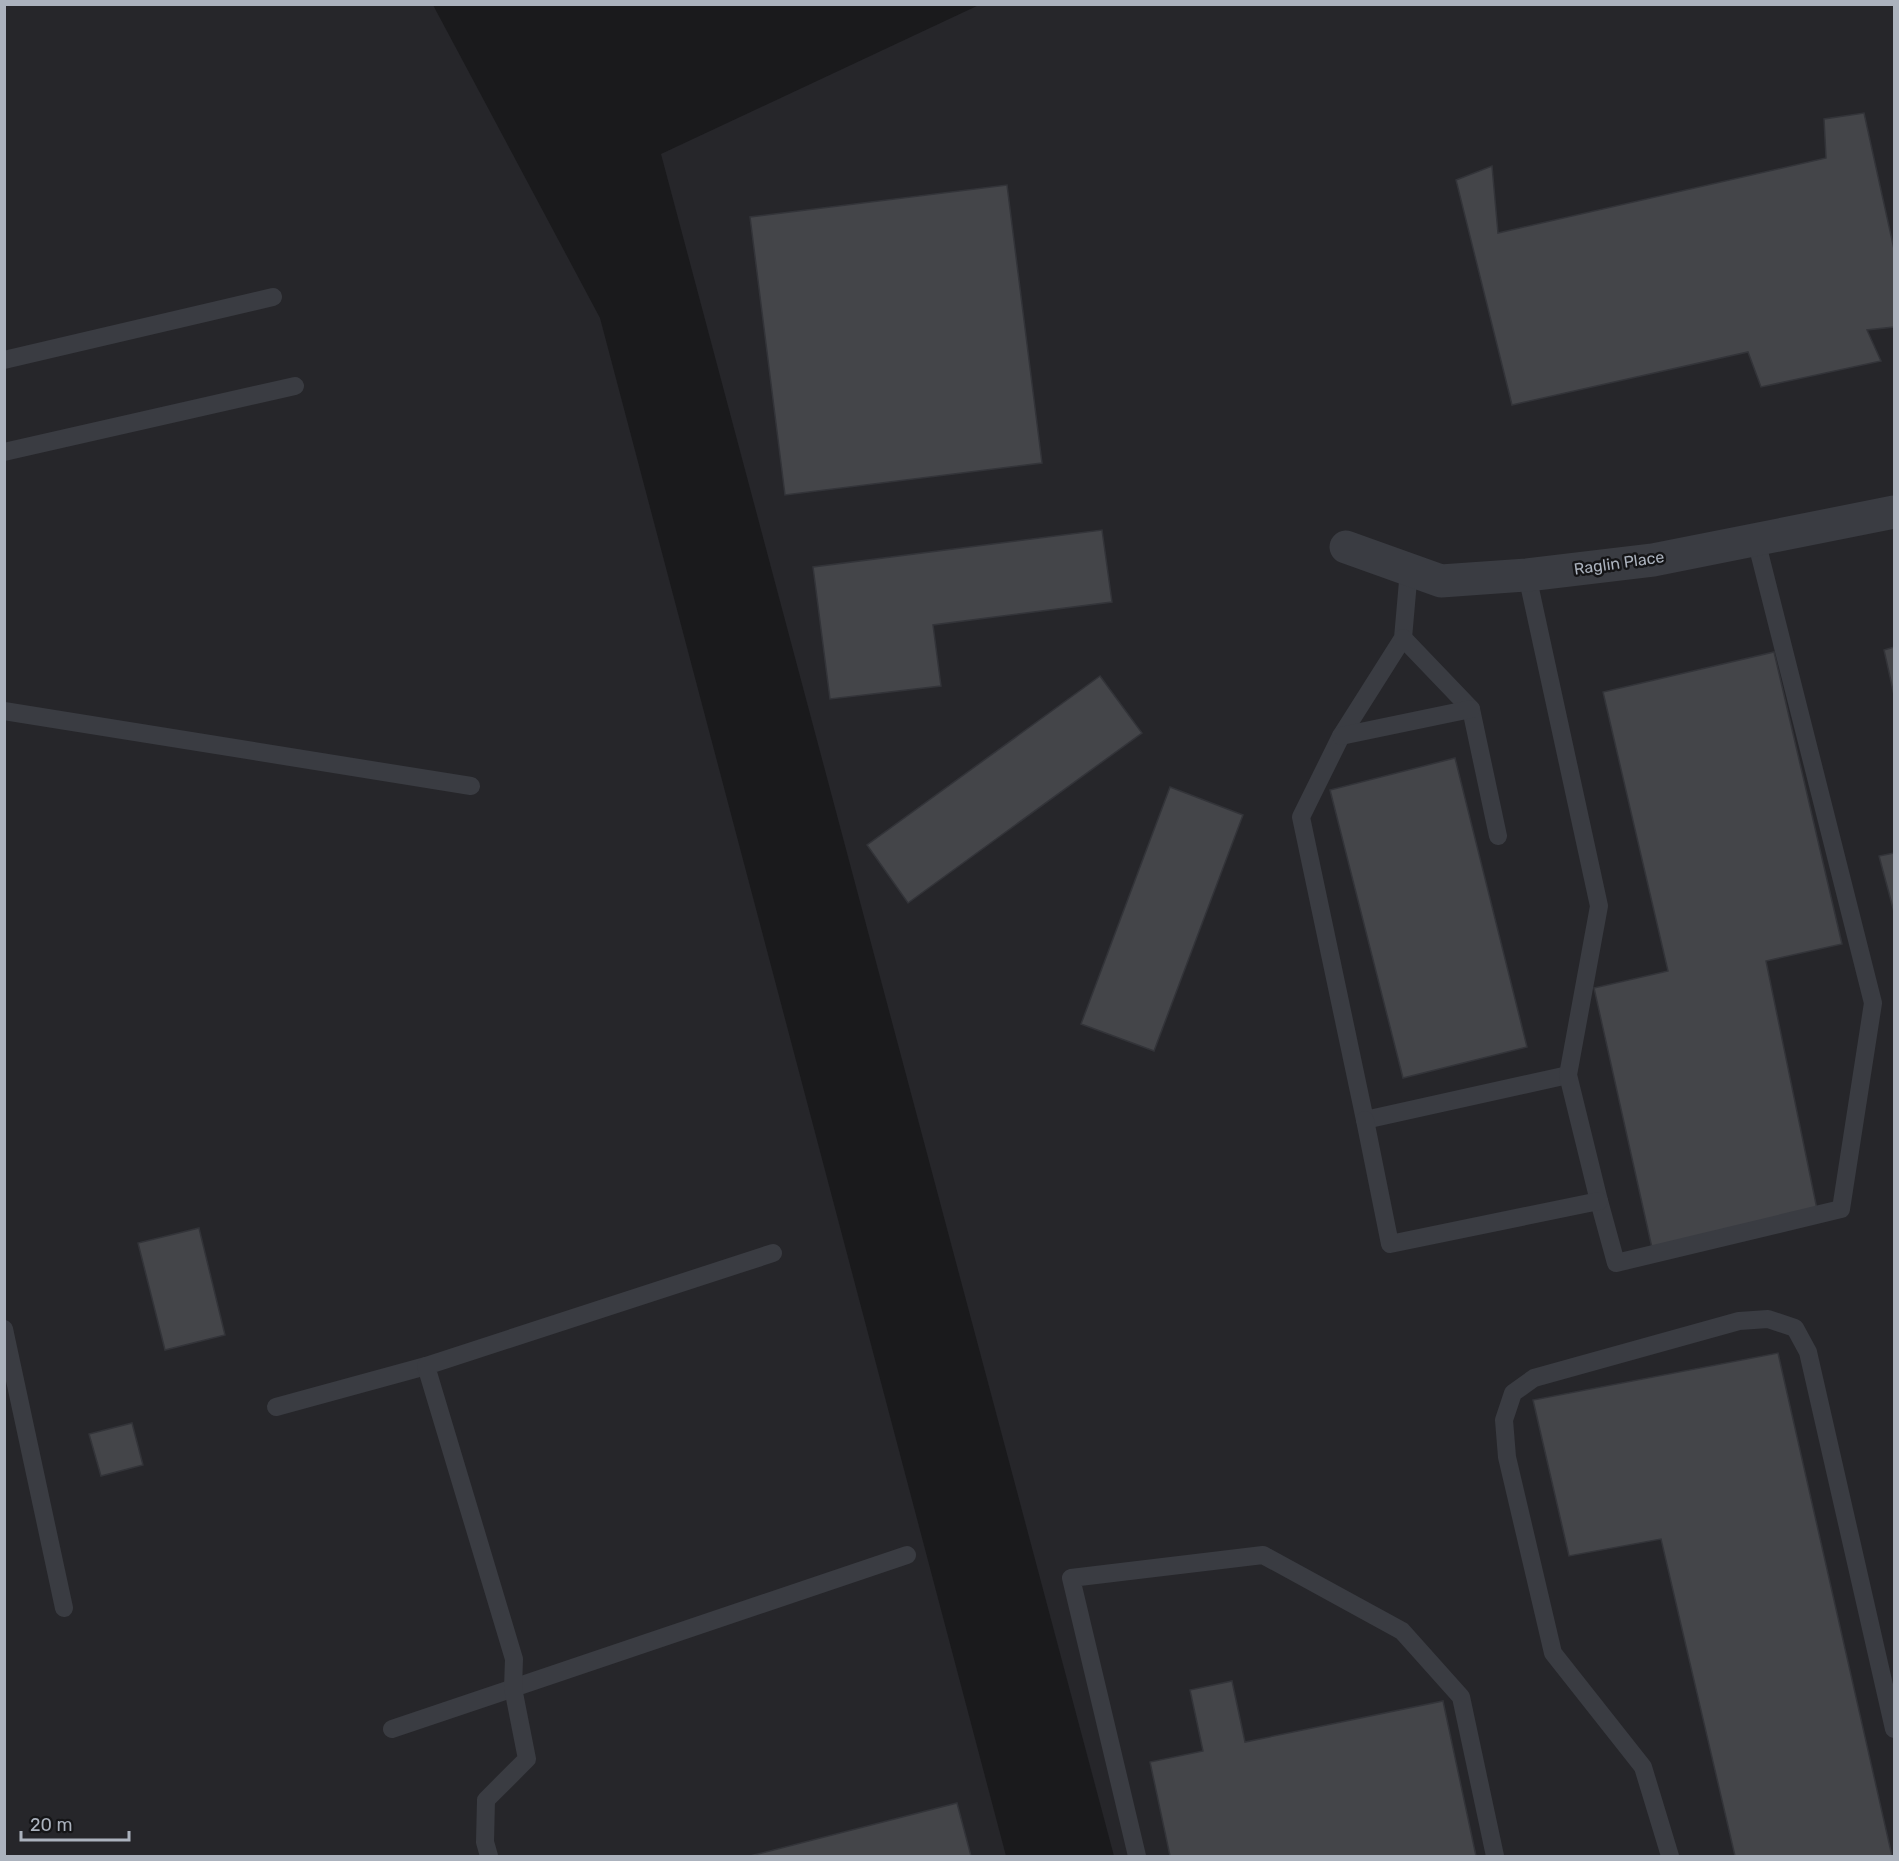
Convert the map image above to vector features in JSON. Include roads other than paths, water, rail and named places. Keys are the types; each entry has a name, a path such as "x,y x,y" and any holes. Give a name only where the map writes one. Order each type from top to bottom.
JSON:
{"street":[{"name":"Raglin Place","path":"1346,548 1441,581 1527,575 1653,560 1894,512"}],"lane":[{"path":"4,360 273,297"},
{"path":"4,452 295,386"},
{"path":"1527,575 1599,906 1568,1075 1616,1263 1841,1209 1873,1003 1756,540"},
{"path":"1409,570 1402,638 1341,736 1301,817 1390,1244 1599,1201"},
{"path":"1402,638 1471,709 1498,836"},
{"path":"1341,736 1471,709"},
{"path":"4,711 471,786"},
{"path":"1365,1120 1568,1075"},
{"path":"276,1407 426,1366 773,1253"},
{"path":"1670,1857 1642,1767 1553,1653 1507,1457 1504,1420 1513,1393 1533,1378 1739,1321 1768,1319 1795,1328 1808,1352 1894,1729"},
{"path":"4,1329 64,1608"},
{"path":"426,1366 514,1659 513,1688 527,1759 486,1800 483,1852"},
{"path":"392,1729 907,1556"},
{"path":"1137,1857 1071,1578 1263,1556 1402,1631 1461,1697 1495,1857"}]}
